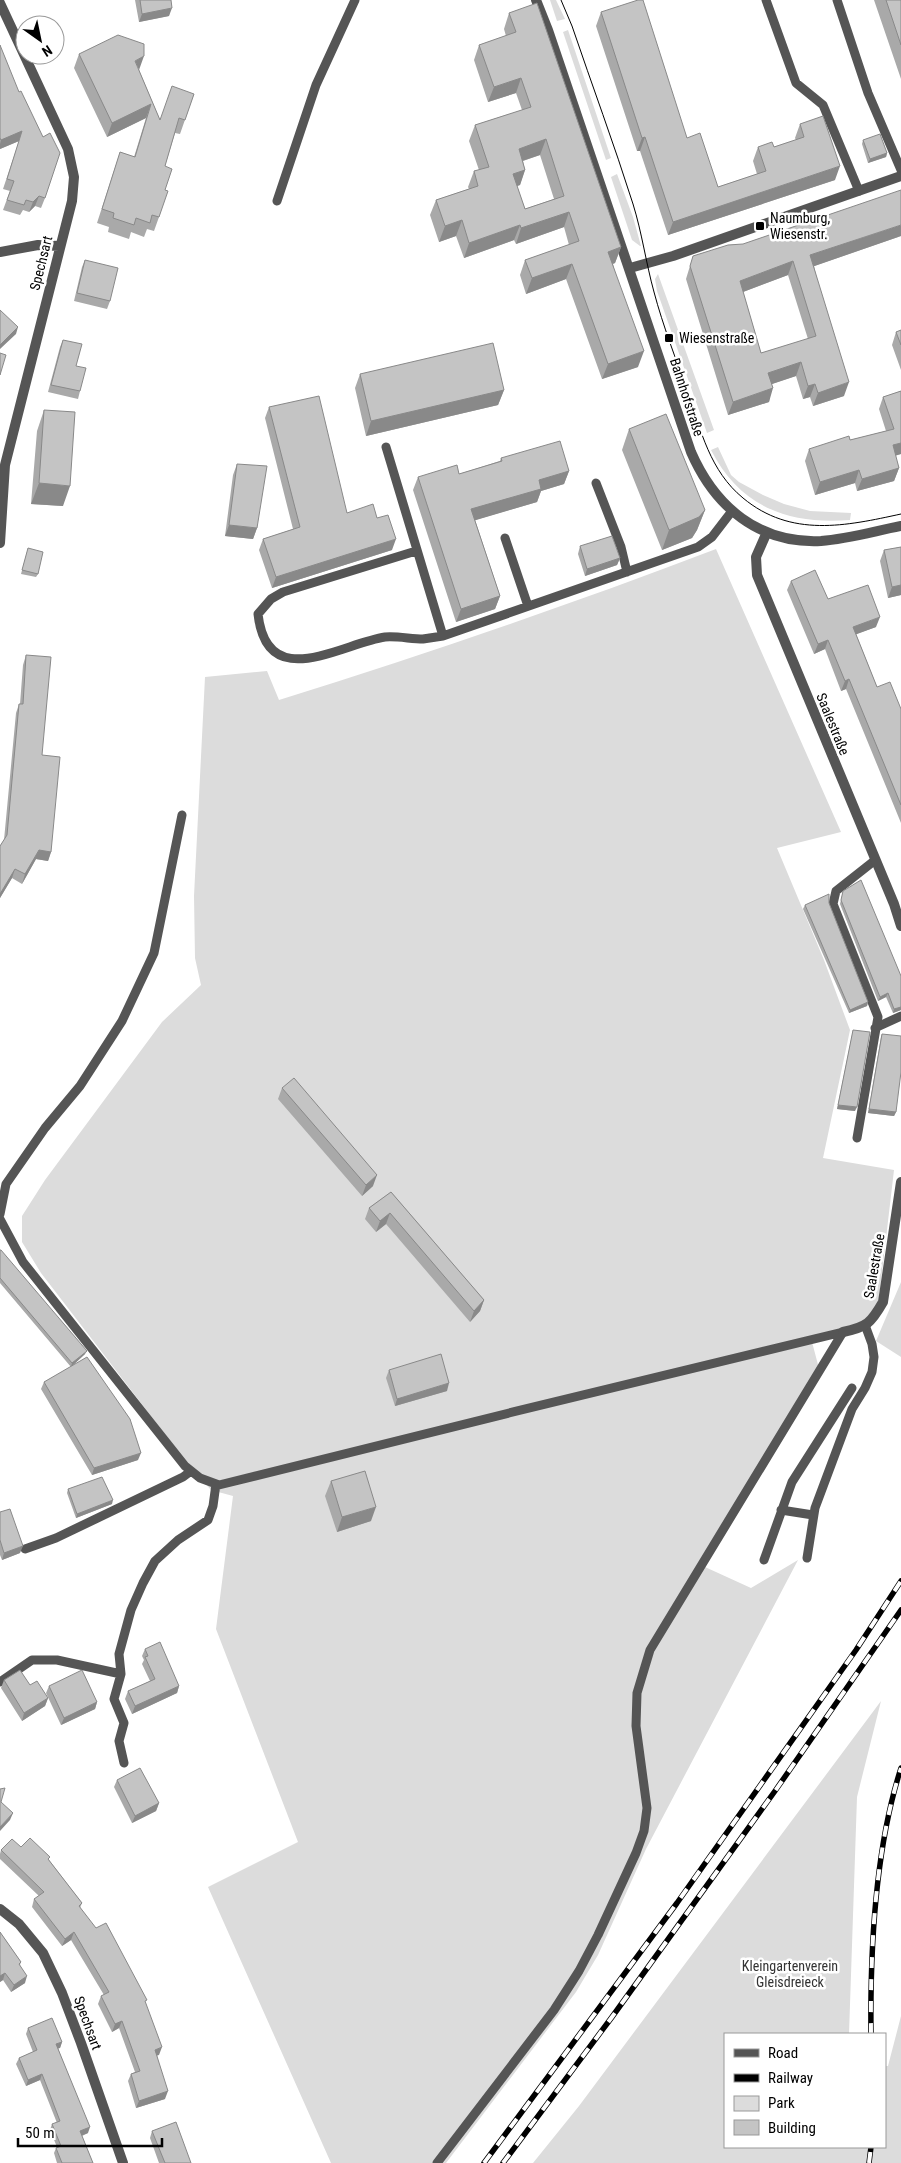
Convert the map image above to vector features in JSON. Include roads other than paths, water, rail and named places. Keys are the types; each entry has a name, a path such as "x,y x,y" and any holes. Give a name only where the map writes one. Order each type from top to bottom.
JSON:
{"street":[{"name":"Bahnhofstraße","path":"536,0 630,268 691,452 709,486 732,512 767,532 791,540 823,541 901,526"},
{"name":"Spechsart","path":"0,3 68,149 74,177 72,201 59,246 5,465 0,543"},
{"path":"630,268 673,256 901,176"},
{"path":"0,252 38,244 59,246"},
{"name":"Saalestraße","path":"767,532 756,557 757,575 874,861 897,902 901,926"},
{"name":"Saalestraße","path":"865,1326 875,1316 883,1302 901,1182"},
{"path":"843,1332 865,1326"},
{"name":"Spechsart","path":"0,1909 19,1924 43,1953 62,1993 123,2163"}],"lane":[{"path":"278,201 316,85 355,0"},
{"path":"766,0 796,83 823,105 859,191"},
{"path":"837,0 868,93 901,170"},
{"path":"386,447 442,636"},
{"path":"596,484 621,546 627,572"},
{"path":"416,551 283,592 271,599 258,614 261,630 268,645 278,654 299,660 384,638 442,636 698,547 712,536 732,512"},
{"path":"505,538 528,606"},
{"path":"0,1214 6,1184 46,1128 80,1086 122,1021 154,953 182,815"},
{"path":"856,1138 878,1017 833,904 836,891 874,861"},
{"path":"875,1028 901,1016"},
{"path":"0,1219 23,1262 185,1466 200,1478 219,1485 509,1412 843,1332"},
{"path":"807,1558 813,1515 858,1399 872,1372 872,1344 865,1326"},
{"path":"437,2163 554,2010 579,1971 598,1935 644,1831 646,1795 636,1709 636,1693 650,1650 843,1332"},
{"path":"764,1560 792,1482 852,1388"},
{"path":"847,1396 858,1399"},
{"path":"25,1549 56,1538 183,1477 191,1471"},
{"path":"124,1763 119,1741 124,1723 114,1699 121,1674 119,1654 131,1610 155,1561 178,1540 208,1520 214,1506 216,1484"},
{"path":"781,1510 813,1515"},
{"path":"0,1682 32,1660 57,1660 121,1674"}],"tram line":[{"path":"561,0 572,26 633,204 651,281 666,330 702,436 722,476 743,498 761,511 780,519 800,524 819,526 839,525 901,514"}],"railway":[{"path":"484,2163 677,1903 856,1650 901,1581"},
{"path":"503,2163 612,2017 775,1791 901,1610"},
{"path":"871,2033 873,1934 876,1900 885,1832 901,1768"},
{"path":"869,2163 871,2148"}],"place":[{"name":"Naumburg, Wiesenstr.","path":"760,226"},
{"name":"Wiesenstraße","path":"669,338"}],"park label":[{"name":"Kleingartenverein Gleisdreieck","path":"790,1974"}]}
